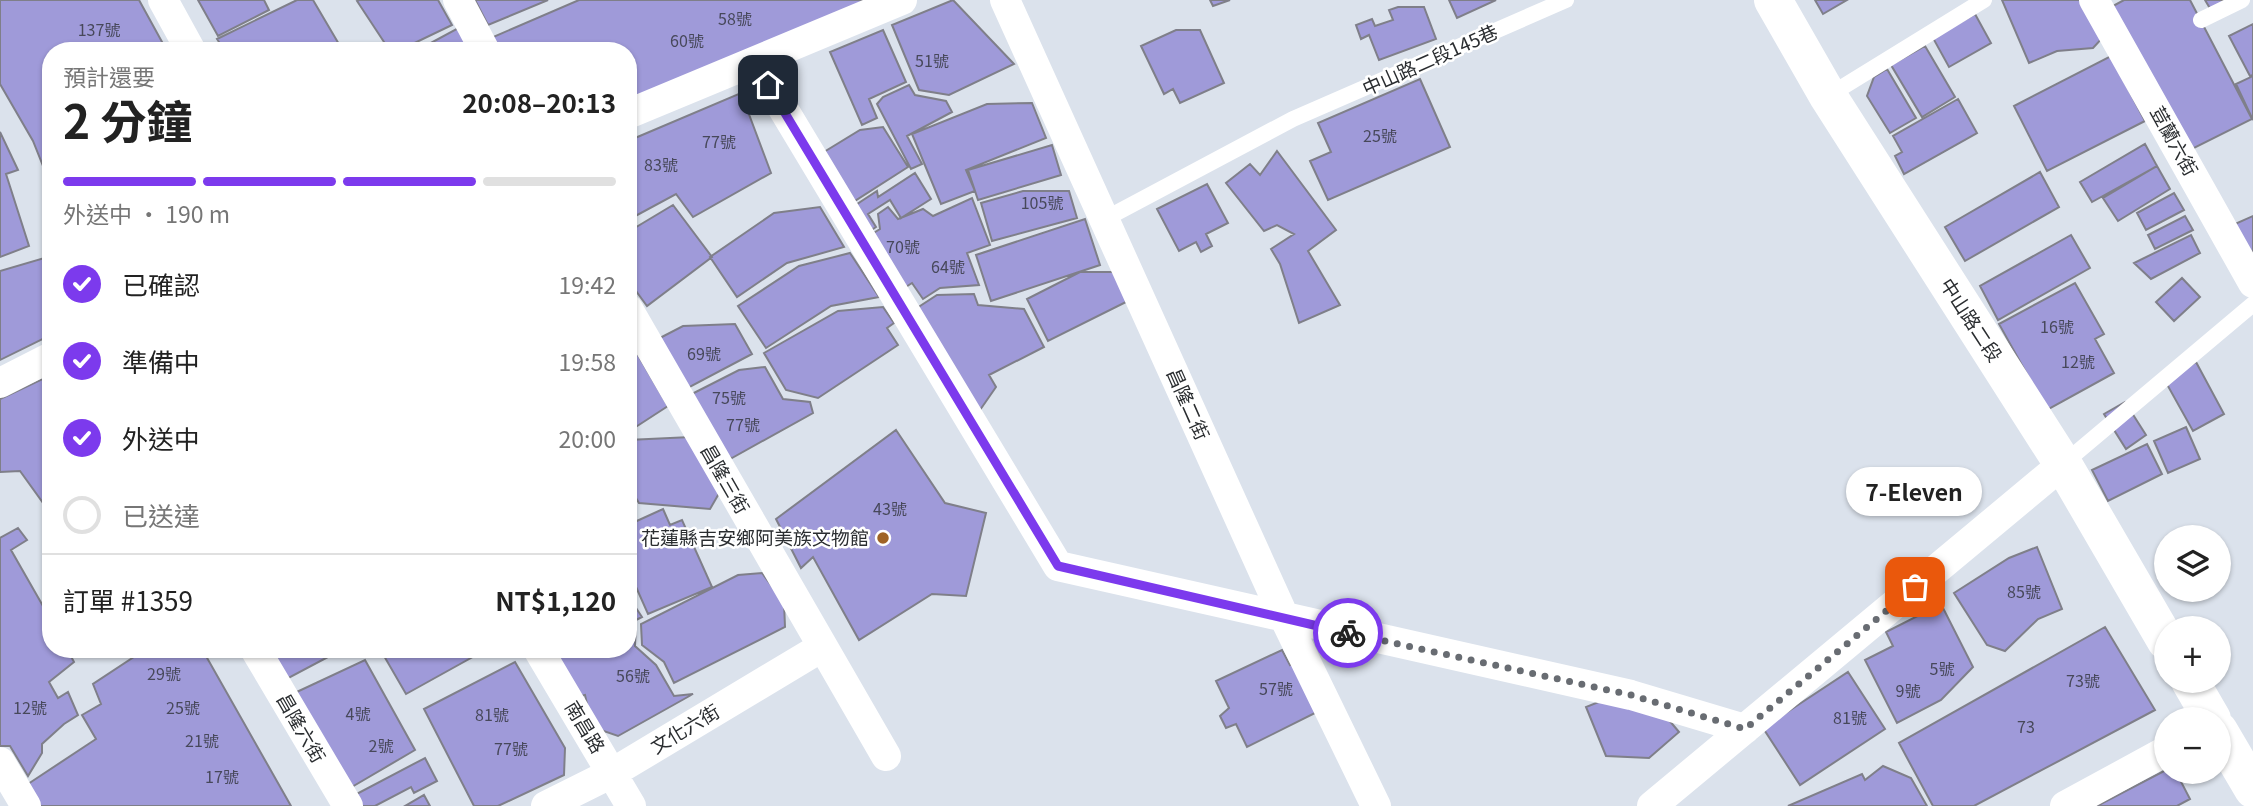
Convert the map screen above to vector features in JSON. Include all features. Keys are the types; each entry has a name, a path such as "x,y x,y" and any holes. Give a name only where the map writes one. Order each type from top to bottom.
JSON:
{"street":[{"path":"163,0 186,42"},
{"path":"458,0 480,42"},
{"path":"637,110 902,0"},
{"name":"昌隆二街","path":"1005,0 1371,805"},
{"name":"中山路二段","path":"1773,0 1828,96 2063,464 2154,620"},
{"name":"荳蘭六街","path":"2094,0 2253,283"},
{"path":"754,62 1058,566 1631,695 1745,729"},
{"name":"昌隆三街","path":"637,325 886,756"},
{"path":"0,383 42,362"},
{"path":"1652,806 2063,464"},
{"name":"文化六街","path":"546,806 612,773 822,646"},
{"name":"昌隆六街","path":"261,658 348,806"},
{"name":"南昌路","path":"543,658 631,806"},
{"path":"2231,751 2253,789"},
{"path":"2065,806 2154,758"},
{"path":"0,762 26,806"}],"lane":[{"name":"中山路二段145巷","path":"1105,219 1293,119 1566,0"},
{"path":"1828,96 1984,0"},
{"path":"2201,20 2242,0"},
{"path":"2063,464 2253,304"}],"building":[{"path":"0,0 139,0 162,42 42,42 42,164 33,141 0,84"},
{"path":"198,0 264,0 269,10 218,36"},
{"path":"297,0 313,0 338,42 219,42 217,39"},
{"path":"438,0 452,25 417,42 384,42 357,1"},
{"path":"475,0 548,0 488,25"},
{"path":"579,0 874,0 637,99 637,42 484,41"},
{"path":"953,0 1014,64 949,95 919,90 892,25"},
{"path":"1210,0 1230,0 1213,6"},
{"path":"1449,0 1496,0 1457,18"},
{"path":"1815,0 1847,0 1823,14"},
{"path":"2002,0 2084,0 2106,34 2093,48 2057,51 2029,63"},
{"path":"2124,0 2190,0 2252,119 2188,151 2113,6"},
{"path":"2205,0 2227,0 2211,10"},
{"path":"1398,7 1424,7 1436,39 1379,60 1369,35 1361,39 1356,25 1372,19 1375,26 1393,20 1389,10"},
{"path":"1975,14 1991,43 1949,67 1933,38"},
{"path":"2253,24 2253,75 2250,76 2229,36"},
{"path":"462,26 470,42 433,42"},
{"path":"883,30 906,82 869,99 877,118 862,125 830,52"},
{"path":"1176,30 1200,30 1224,83 1180,103 1173,89 1164,94 1141,46"},
{"path":"1925,46 1955,97 1922,117 1891,65"},
{"path":"2111,56 2145,121 2047,171 2014,106"},
{"path":"1887,69 1916,118 1890,133 1867,96 1874,77"},
{"path":"2253,76 2253,120 2236,84"},
{"path":"1420,79 1450,147 1328,200 1310,161 1331,152 1318,123"},
{"path":"909,85 915,95 946,101 952,112 907,136 922,164 911,169 877,104 883,97"},
{"path":"741,93 771,173 693,217 676,194 637,215 637,137"},
{"path":"1958,99 1977,133 1904,174 1895,156 1902,152 1893,136"},
{"path":"1032,103 1046,138 966,170 975,191 941,204 912,134 987,104"},
{"path":"883,127 908,167 850,204 819,155 860,130"},
{"path":"0,132 18,170 6,174 29,246 0,257"},
{"path":"2145,144 2157,166 2092,202 2080,182"},
{"path":"1052,145 1061,175 978,200 968,170"},
{"path":"1277,151 1336,230 1308,251 1340,305 1299,323 1280,264 1271,249 1294,234 1277,225 1264,231 1226,183 1250,164 1260,175"},
{"path":"2157,166 2170,189 2118,221 2103,198"},
{"path":"2040,172 2059,207 1965,261 1945,227"},
{"path":"915,173 931,199 901,218 890,200 868,214 876,227 861,237 845,212 877,191 878,197"},
{"path":"1207,184 1228,223 1206,234 1212,246 1201,252 1196,242 1179,251 1157,209"},
{"path":"1023,191 1069,191 1077,218 992,241 981,203"},
{"path":"2174,193 2184,210 2146,230 2137,213"},
{"path":"972,198 990,245 967,253 979,285 940,288 923,299 912,283 901,290 867,237 880,229 878,214 888,207 898,219 923,209 933,216"},
{"path":"673,205 712,257 647,306 637,292 637,227"},
{"path":"820,207 844,247 787,263 737,297 710,257 774,213"},
{"path":"2185,216 2193,230 2155,249 2148,235"},
{"path":"2253,216 2253,258 2235,224"},
{"path":"1085,219 1100,265 991,301 976,255"},
{"path":"2071,235 2090,268 1998,320 1980,286"},
{"path":"2191,235 2200,253 2151,279 2134,263"},
{"path":"850,253 879,297 831,306 766,348 738,306 799,266"},
{"path":"42,259 42,339 0,360 0,271"},
{"path":"1080,272 1113,272 1128,301 1048,341 1027,299"},
{"path":"2182,278 2200,297 2174,321 2156,302"},
{"path":"2075,283 2104,334 2095,339 2114,373 2047,410 1999,324"},
{"path":"974,294 978,305 1024,309 1044,347 989,375 996,387 980,410 917,308 937,295"},
{"path":"883,307 894,323 887,328 898,345 818,398 786,390 764,353 838,311"},
{"path":"735,324 752,354 684,390 656,340 683,326"},
{"path":"637,353 668,406 637,426"},
{"path":"2196,362 2224,414 2193,431 2164,379"},
{"path":"765,367 783,399 810,402 813,413 732,458 709,452 682,399 739,370"},
{"path":"42,379 42,502 20,471 0,472 0,399"},
{"path":"2125,402 2146,435 2126,449 2104,414"},
{"path":"2186,427 2200,459 2168,473 2154,441"},
{"name":"花蓮縣吉安鄉阿美族文物館","path":"896,430 945,503 986,513 966,596 932,594 859,640 813,557 801,568 776,519"},
{"path":"691,437 721,490 710,509 639,503 637,440"},
{"path":"2147,444 2162,474 2108,501 2092,470"},
{"path":"663,509 670,525 682,520 712,587 648,614 637,589 637,521"},
{"path":"18,528 27,540 11,550 42,604 42,658 72,658 74,662 49,682 58,698 68,692 78,715 42,744 42,753 28,776 10,746 0,746 0,538"},
{"path":"2037,547 2062,609 2038,619 2005,651 1987,645 1954,593 2009,558"},
{"path":"762,573 784,602 785,627 674,683 664,662 642,645 641,624 738,575"},
{"path":"1941,604 1973,667 1941,700 1897,723 1865,660 1893,646 1886,632"},
{"path":"2105,627 2154,708 1974,806 1933,806 1899,743"},
{"path":"637,648 656,665 674,696 693,694 618,736 592,727 585,695 567,699 546,658 637,658"},
{"path":"1282,650 1290,665 1295,662 1319,711 1247,747 1236,724 1226,728 1220,716 1229,708 1216,681"},
{"path":"132,658 207,658 291,806 40,806 28,784 96,739 82,715 101,704 93,684"},
{"path":"268,658 326,658 281,682"},
{"path":"385,658 471,658 406,694"},
{"path":"365,660 415,750 345,791 286,697"},
{"path":"515,662 565,748 564,775 498,806 474,806 424,709"},
{"path":"1848,672 1885,729 1800,785 1763,728"},
{"path":"1621,693 1653,701 1679,732 1649,758 1606,756 1586,707"},
{"path":"425,758 437,781 414,793 411,787 375,806 353,806 349,798"},
{"path":"1883,766 1911,778 1927,806 1788,806 1862,774 1865,780"},
{"path":"2154,776 2154,784 2182,784 2190,799 2177,806 2097,806"},
{"path":"424,795 430,806 405,806"}],"way so far":[{"path":"1348,633 1631,695 1745,729 1915,587"}],"place":[{"name":"花蓮縣吉安鄉阿美族文物館","path":"883,538"},
{"name":"7-Eleven","path":"1915,587"}],"route":[{"path":"768,85 1058,566 1348,633"}]}
